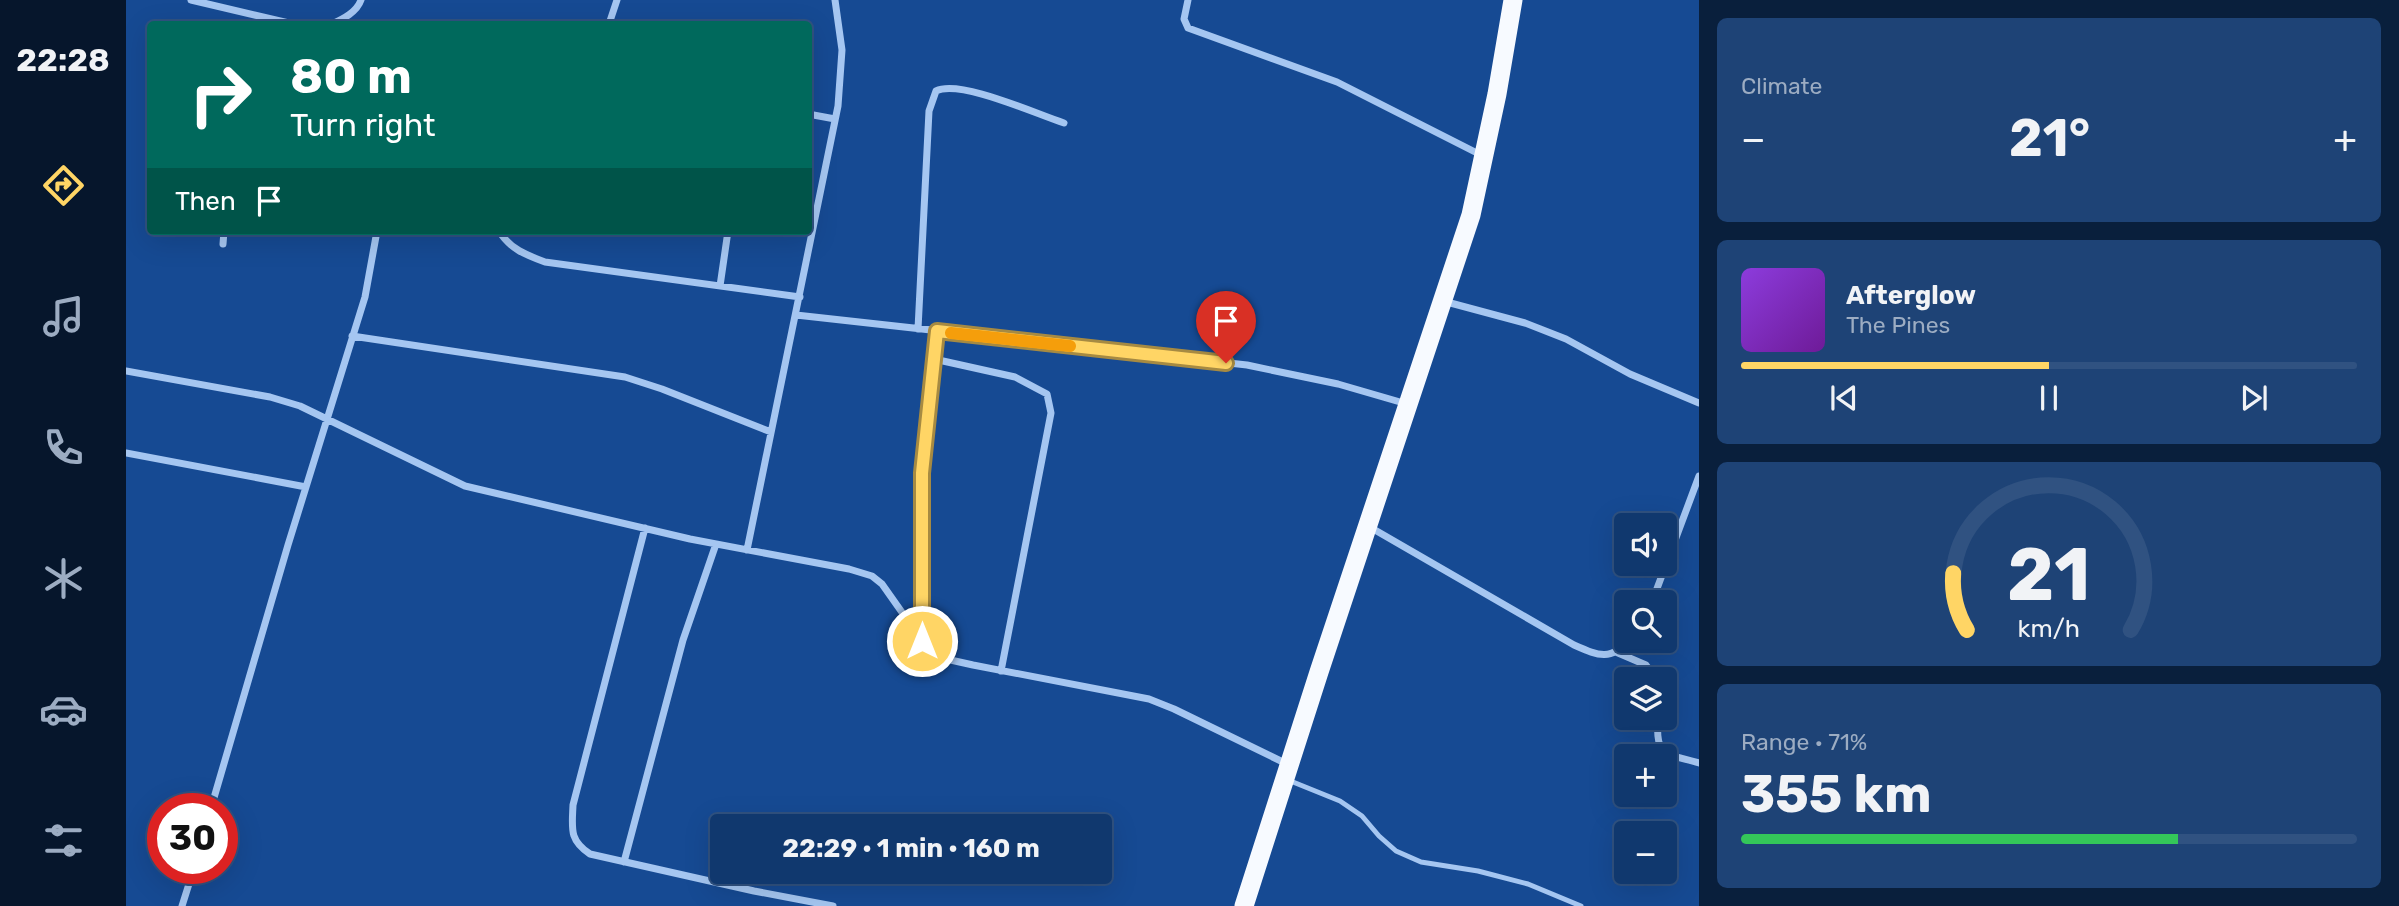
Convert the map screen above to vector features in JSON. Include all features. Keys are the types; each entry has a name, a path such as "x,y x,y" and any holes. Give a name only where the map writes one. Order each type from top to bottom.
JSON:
{"highway":[{"path":"1244,906 1471,215 1513,0"}],"street":[{"path":"191,0 280,21"},
{"path":"339,21 348,16 361,0"},
{"path":"609,21 617,0"},
{"path":"747,550 835,119 842,50 835,0"},
{"path":"1188,0 1184,19 1188,28 1337,82 1484,157"},
{"path":"918,329 929,111 936,91 944,87 964,88 1064,123"},
{"path":"812,115 835,119"},
{"path":"223,244 224,235"},
{"path":"215,793 326,419 365,297 376,235"},
{"path":"502,235 521,253 545,262 800,297"},
{"path":"720,286 727,235"},
{"path":"1442,300 1525,323 1566,340 1630,374 1699,403"},
{"path":"796,315 1247,365 1338,384 1407,404"},
{"path":"922,641 922,473 937,331"},
{"path":"352,336 625,377 662,388 771,432"},
{"path":"934,359 1016,377 1047,394 1051,412 1001,671"},
{"path":"126,371 270,397 300,406 465,486 716,544 849,569 872,576 882,584 930,652 946,659 1001,671 1149,699 1174,709 1287,772"},
{"path":"126,453 306,487"},
{"path":"1656,590 1699,476"},
{"path":"1368,525 1574,645 1597,655 1618,653 1647,667"},
{"path":"645,528 573,805 572,829 576,845 590,854 833,906"},
{"path":"624,862 683,640 716,544"},
{"path":"1657,730 1659,747 1666,754 1699,763"},
{"path":"182,906 189,884"}],"lane":[{"path":"1287,772 1362,816 1396,851 1421,862 1478,871 1528,884 1581,906"}],"slow traffic":[{"path":"951,333 1070,346"}],"route":[{"path":"922,641 922,473 937,331 1226,363"}]}
